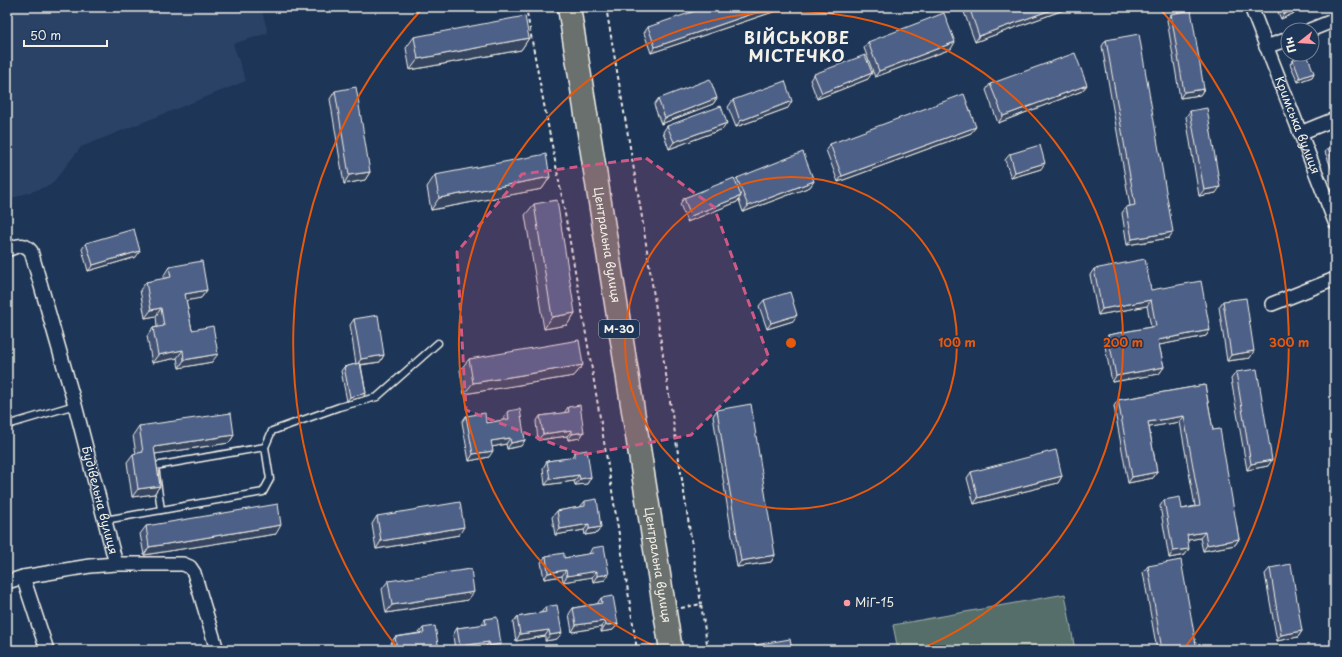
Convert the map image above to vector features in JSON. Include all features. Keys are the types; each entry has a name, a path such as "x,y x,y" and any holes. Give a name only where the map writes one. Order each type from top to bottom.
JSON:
{"highway":[{"name":"Центральна вулиця","path":"569,7 670,650"}],"street":[{"name":"Кримська вулиця","path":"1251,7 1335,222"},
{"path":"1320,26 1335,20"},
{"path":"1266,47 1280,42"},
{"path":"1300,132 1335,118"},
{"name":"Будівельна вулиця","path":"7,250 20,245 26,246 31,251 75,405 116,564 183,564 190,567 194,573 217,650"},
{"path":"1272,304 1335,279"},
{"path":"7,582 23,577 90,566 116,564"},
{"path":"23,577 47,650"}],"lane":[{"path":"105,520 263,492 270,479 265,447 272,431 340,407 378,398 438,342"},
{"path":"7,425 75,405"},
{"path":"161,510 156,466 265,447"}],"path":[{"path":"526,7 592,370 637,650"},
{"path":"606,7 640,211 708,650"},
{"path":"677,608 701,604"}],"highlighted area":[{"path":"646,158 714,207 769,358 691,435 582,455 466,410 457,252 522,174"}],"shaded area":[{"path":"7,7 261,7 268,33 233,44 246,81 81,147 51,185 7,200"}],"green space":[{"path":"1065,594 1075,650 898,650 893,625"}],"building":[{"path":"707,7 772,7 655,47 648,27"},
{"path":"969,7 1059,7 979,36"},
{"path":"1281,7 1302,7 1284,14"},
{"path":"1191,10 1204,89 1184,92 1171,14"},
{"path":"944,13 955,42 879,71 868,42"},
{"path":"525,16 529,38 418,59 414,37"},
{"path":"1139,34 1173,232 1132,239 1126,207 1135,205 1106,40"},
{"path":"1075,53 1087,85 1003,116 990,84"},
{"path":"865,55 872,73 822,93 814,74"},
{"path":"1294,62 1310,62 1314,73 1300,78"},
{"path":"710,79 717,98 665,118 658,99"},
{"path":"785,81 792,101 740,121 733,100"},
{"path":"356,87 370,172 349,175 335,91"},
{"path":"964,94 976,127 842,176 830,144"},
{"path":"721,106 727,123 674,142 667,126"},
{"path":"1207,108 1220,187 1204,190 1190,111"},
{"path":"1040,145 1045,163 1015,172 1010,154"},
{"path":"1335,145 1335,166 1328,148"},
{"path":"803,152 814,181 748,206 737,178"},
{"path":"546,154 550,177 439,198 435,175"},
{"path":"734,178 741,196 691,216 684,198"},
{"path":"557,200 575,313 552,317 534,204"},
{"path":"134,229 140,251 93,265 86,243"},
{"path":"1145,259 1151,290 1201,281 1210,330 1158,340 1164,367 1116,376 1108,335 1156,326 1151,300 1102,309 1094,269"},
{"path":"202,261 207,290 185,294 192,330 213,326 218,354 184,360 183,350 158,355 153,328 164,326 161,308 151,310 146,282 171,277 169,267"},
{"path":"790,292 797,315 771,323 764,300"},
{"path":"1246,298 1254,351 1231,355 1223,301"},
{"path":"378,315 384,355 361,359 354,319"},
{"path":"579,340 583,365 473,383 469,359"},
{"path":"360,363 366,393 350,397 344,367"},
{"path":"1257,369 1272,460 1251,464 1236,372"},
{"path":"1205,385 1213,430 1220,429 1239,539 1207,545 1205,532 1187,535 1189,549 1173,551 1164,500 1180,497 1182,509 1200,506 1184,416 1148,422 1157,472 1132,477 1118,400"},
{"path":"751,404 775,555 741,561 717,410"},
{"path":"580,405 584,432 572,434 572,430 543,434 540,416 569,412 568,407"},
{"path":"520,409 525,440 511,443 510,438 491,441 493,451 473,454 466,416 485,413 486,423 509,419 508,411"},
{"path":"231,413 234,435 154,447 160,486 138,489 133,454 143,452 139,426"},
{"path":"587,450 591,477 580,479 579,475 550,479 547,461 575,457 575,452"},
{"path":"1056,450 1062,476 978,498 971,472"},
{"path":"597,499 601,527 589,529 589,524 560,529 557,511 585,506 585,501"},
{"path":"460,502 464,527 381,541 377,516"},
{"path":"278,504 281,525 149,547 146,526"},
{"path":"604,546 609,574 597,576 597,571 567,576 566,570 548,573 546,556 564,553 564,558 593,553 592,548"},
{"path":"1181,560 1197,650 1162,650 1148,566"},
{"path":"1291,564 1302,631 1281,635 1270,568"},
{"path":"471,569 474,592 392,605 388,581"},
{"path":"613,596 618,624 606,625 605,621 576,625 573,608 602,603 601,598"},
{"path":"557,605 562,633 550,635 549,630 520,634 517,617 546,612 545,607"},
{"path":"497,617 501,644 490,646 489,642 460,646 457,628 486,624 485,619"},
{"path":"435,626 439,650 397,650 395,637 424,633 423,628"},
{"path":"790,639 792,650 756,650 755,645"}],"place":[{"name":"МіГ-15","path":"847,603"}],"district":[{"name":"ВІЙСЬКОВЕ МІСТЕЧКО","path":"797,47"}]}
